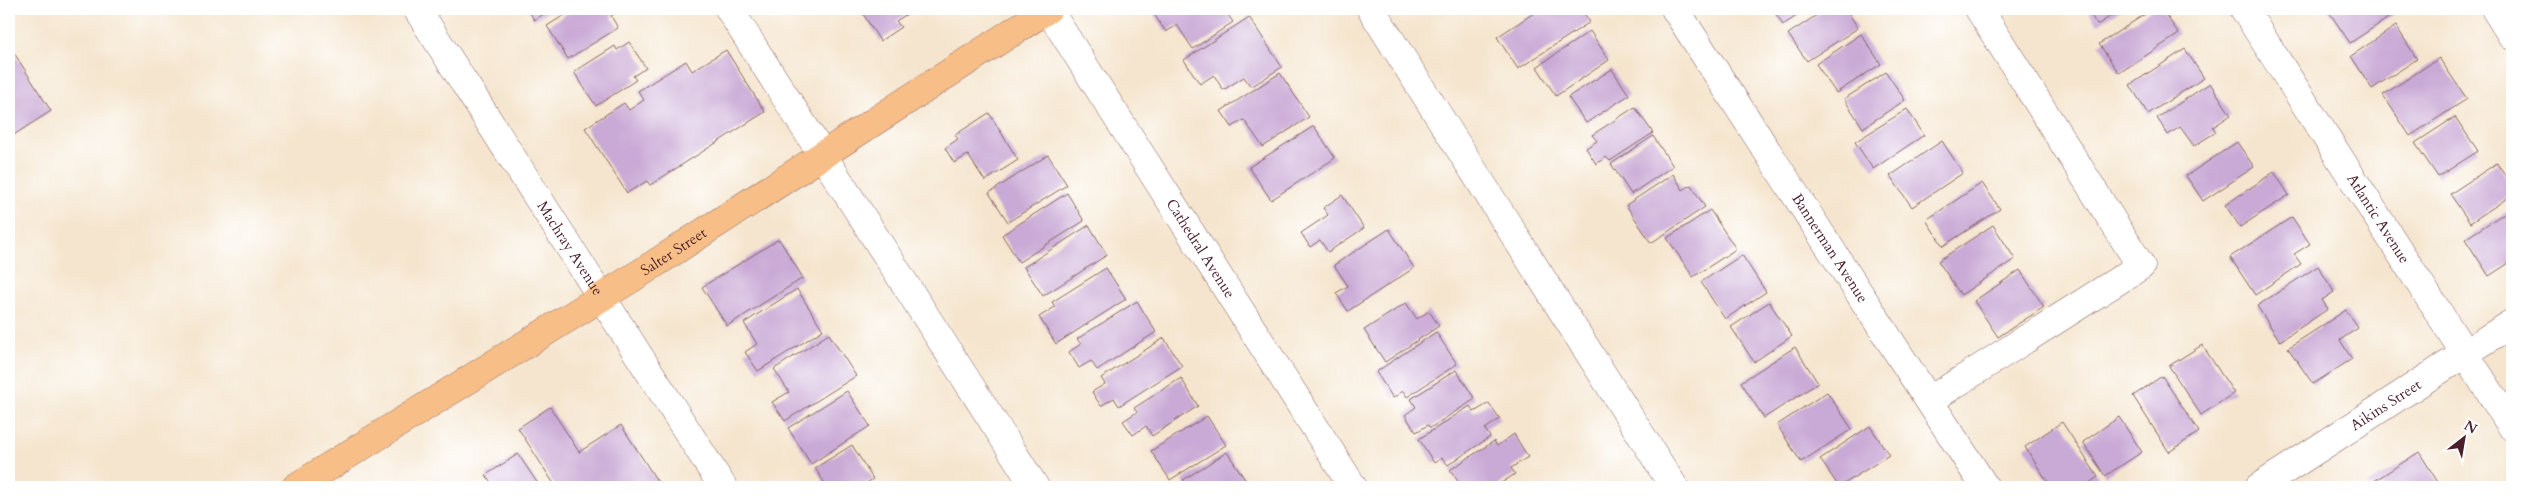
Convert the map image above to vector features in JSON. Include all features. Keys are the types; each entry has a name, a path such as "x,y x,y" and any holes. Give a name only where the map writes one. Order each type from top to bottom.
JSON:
{"main road":[{"name":"Salter Street","path":"296,487 602,297 1048,9"}],"street":[{"name":"Machray Avenue","path":"417,9 602,297 712,483"},
{"path":"729,9 824,154 1035,487"},
{"name":"Cathedral Avenue","path":"1048,9 1353,487"},
{"path":"1371,9 1674,487"},
{"name":"Bannerman Avenue","path":"1675,9 1985,487"},
{"path":"1930,400 2141,266 1980,9"},
{"name":"Atlantic Avenue","path":"2244,9 2512,427"},
{"path":"2495,9 2512,36"},
{"name":"Aikins Street","path":"2259,487 2288,479 2464,353 2512,323"}],"building":[{"path":"528,9 552,9 534,20"},
{"path":"574,9 611,9 614,14 611,16 618,28 568,59 547,26"},
{"path":"860,9 915,9 896,21 901,27 880,41"},
{"path":"1224,9 1233,22 1193,49 1177,25 1166,32 1151,10"},
{"path":"1540,9 1581,9 1590,22 1518,69 1497,37"},
{"path":"1773,9 1807,9 1783,25"},
{"path":"1826,9 1846,9 1858,28 1807,61 1788,34"},
{"path":"2087,9 2122,9 2097,25"},
{"path":"2153,9 2162,9 2179,34 2119,73 2099,44"},
{"path":"2327,9 2397,9 2399,11 2350,43"},
{"path":"1249,17 1282,67 1251,87 1244,77 1223,90 1214,75 1200,84 1184,60"},
{"path":"2396,26 2417,59 2372,89 2351,56"},
{"path":"1590,31 1609,60 1556,96 1537,67"},
{"path":"1861,34 1881,64 1836,93 1816,64"},
{"path":"629,42 646,68 633,76 636,80 596,106 574,72 615,46 617,50"},
{"path":"9,45 51,111 9,138"},
{"path":"2185,49 2204,78 2148,114 2130,85"},
{"path":"726,50 765,112 650,185 647,181 627,193 585,128 624,103 629,110 644,100 638,91 686,61 692,71"},
{"path":"2439,58 2467,99 2410,136 2383,95"},
{"path":"1612,69 1629,95 1586,123 1568,97"},
{"path":"1886,72 1905,100 1863,128 1844,99"},
{"path":"1280,73 1309,117 1263,147 1244,120 1232,127 1221,111"},
{"path":"2210,83 2231,115 2213,127 2216,132 2194,146 2180,127 2168,135 2157,118"},
{"path":"1635,107 1653,133 1610,161 1606,157 1596,164 1586,148 1597,141 1592,135"},
{"path":"1907,109 1924,135 1873,169 1855,142"},
{"path":"989,113 1018,160 985,181 968,155 954,163 945,148 958,139 955,135"},
{"path":"2455,117 2478,151 2438,177 2415,143"},
{"path":"1314,126 1335,158 1271,200 1249,167"},
{"path":"1653,136 1673,166 1631,194 1611,164"},
{"path":"1942,141 1963,173 1912,207 1890,176"},
{"path":"2237,142 2254,167 2203,201 2186,176"},
{"path":"1048,155 1067,185 1008,222 989,193"},
{"path":"2497,163 2512,185 2512,195 2470,223 2450,194"},
{"path":"2274,172 2289,195 2240,227 2225,205"},
{"path":"1673,174 1683,190 1691,185 1705,207 1651,243 1626,205"},
{"path":"1982,183 2000,209 1943,246 1926,220"},
{"path":"1067,193 1084,221 1019,262 1002,235"},
{"path":"1342,195 1364,228 1328,252 1320,240 1310,247 1301,233 1328,215 1323,208"},
{"path":"2512,208 2512,261 2489,276 2465,239"},
{"path":"1710,210 1736,249 1693,277 1667,238"},
{"path":"2292,217 2310,244 2294,254 2301,264 2255,295 2230,257"},
{"path":"1089,225 1107,255 1043,296 1024,267"},
{"path":"1993,225 2015,259 1961,295 1938,261"},
{"path":"1389,229 1414,268 1348,311 1336,293 1348,286 1334,265"},
{"path":"779,239 803,278 727,326 702,287"},
{"path":"1742,255 1766,292 1725,319 1701,282"},
{"path":"2318,266 2334,292 2322,300 2328,309 2280,341 2257,306"},
{"path":"1106,268 1126,299 1056,344 1039,317 1055,307 1052,302"},
{"path":"2020,270 2044,307 1998,337 1974,301"},
{"path":"797,289 823,330 758,371 745,352 757,344 744,323"},
{"path":"1137,301 1156,332 1097,370 1091,361 1079,368 1069,352 1081,344 1077,339"},
{"path":"1769,302 1792,336 1754,362 1731,327"},
{"path":"1406,303 1417,319 1429,311 1439,326 1385,362 1364,330"},
{"path":"2346,310 2358,328 2340,340 2352,359 2313,384 2288,348"},
{"path":"1436,332 1457,364 1407,397 1403,391 1393,398 1376,372"},
{"path":"829,334 856,376 785,421 772,402 789,392 774,369"},
{"path":"1164,338 1182,366 1119,406 1114,398 1101,406 1092,392 1105,384 1101,378"},
{"path":"2202,345 2234,393 2201,415 2169,366"},
{"path":"1795,347 1818,383 1764,418 1741,382"},
{"path":"1456,370 1475,399 1430,428 1428,425 1416,432 1405,415 1416,407 1411,399"},
{"path":"2162,376 2199,432 2169,452 2133,396"},
{"path":"1181,378 1198,406 1152,436 1146,426 1133,435 1123,421 1137,412 1134,408"},
{"path":"847,391 870,426 811,464 788,428"},
{"path":"1827,392 1852,429 1801,462 1777,425"},
{"path":"1489,403 1500,419 1485,429 1490,437 1448,465 1442,458 1434,463 1419,439 1470,406 1474,412"},
{"path":"550,407 579,452 621,425 661,487 556,487 518,428"},
{"path":"1207,416 1226,445 1170,480 1151,451"},
{"path":"2119,417 2142,452 2105,476 2083,442"},
{"path":"2062,422 2098,477 2083,487 2051,487 2025,447"},
{"path":"1870,426 1889,455 1839,487 1820,459"},
{"path":"1514,434 1528,457 1511,468 1515,474 1495,487 1462,487 1450,470 1494,441 1497,446"},
{"path":"852,445 873,479 860,487 827,487 815,468"},
{"path":"1227,452 1250,487 1187,487 1183,480"},
{"path":"2419,452 2441,487 2365,487"},
{"path":"518,454 540,487 494,487 486,475"}]}
